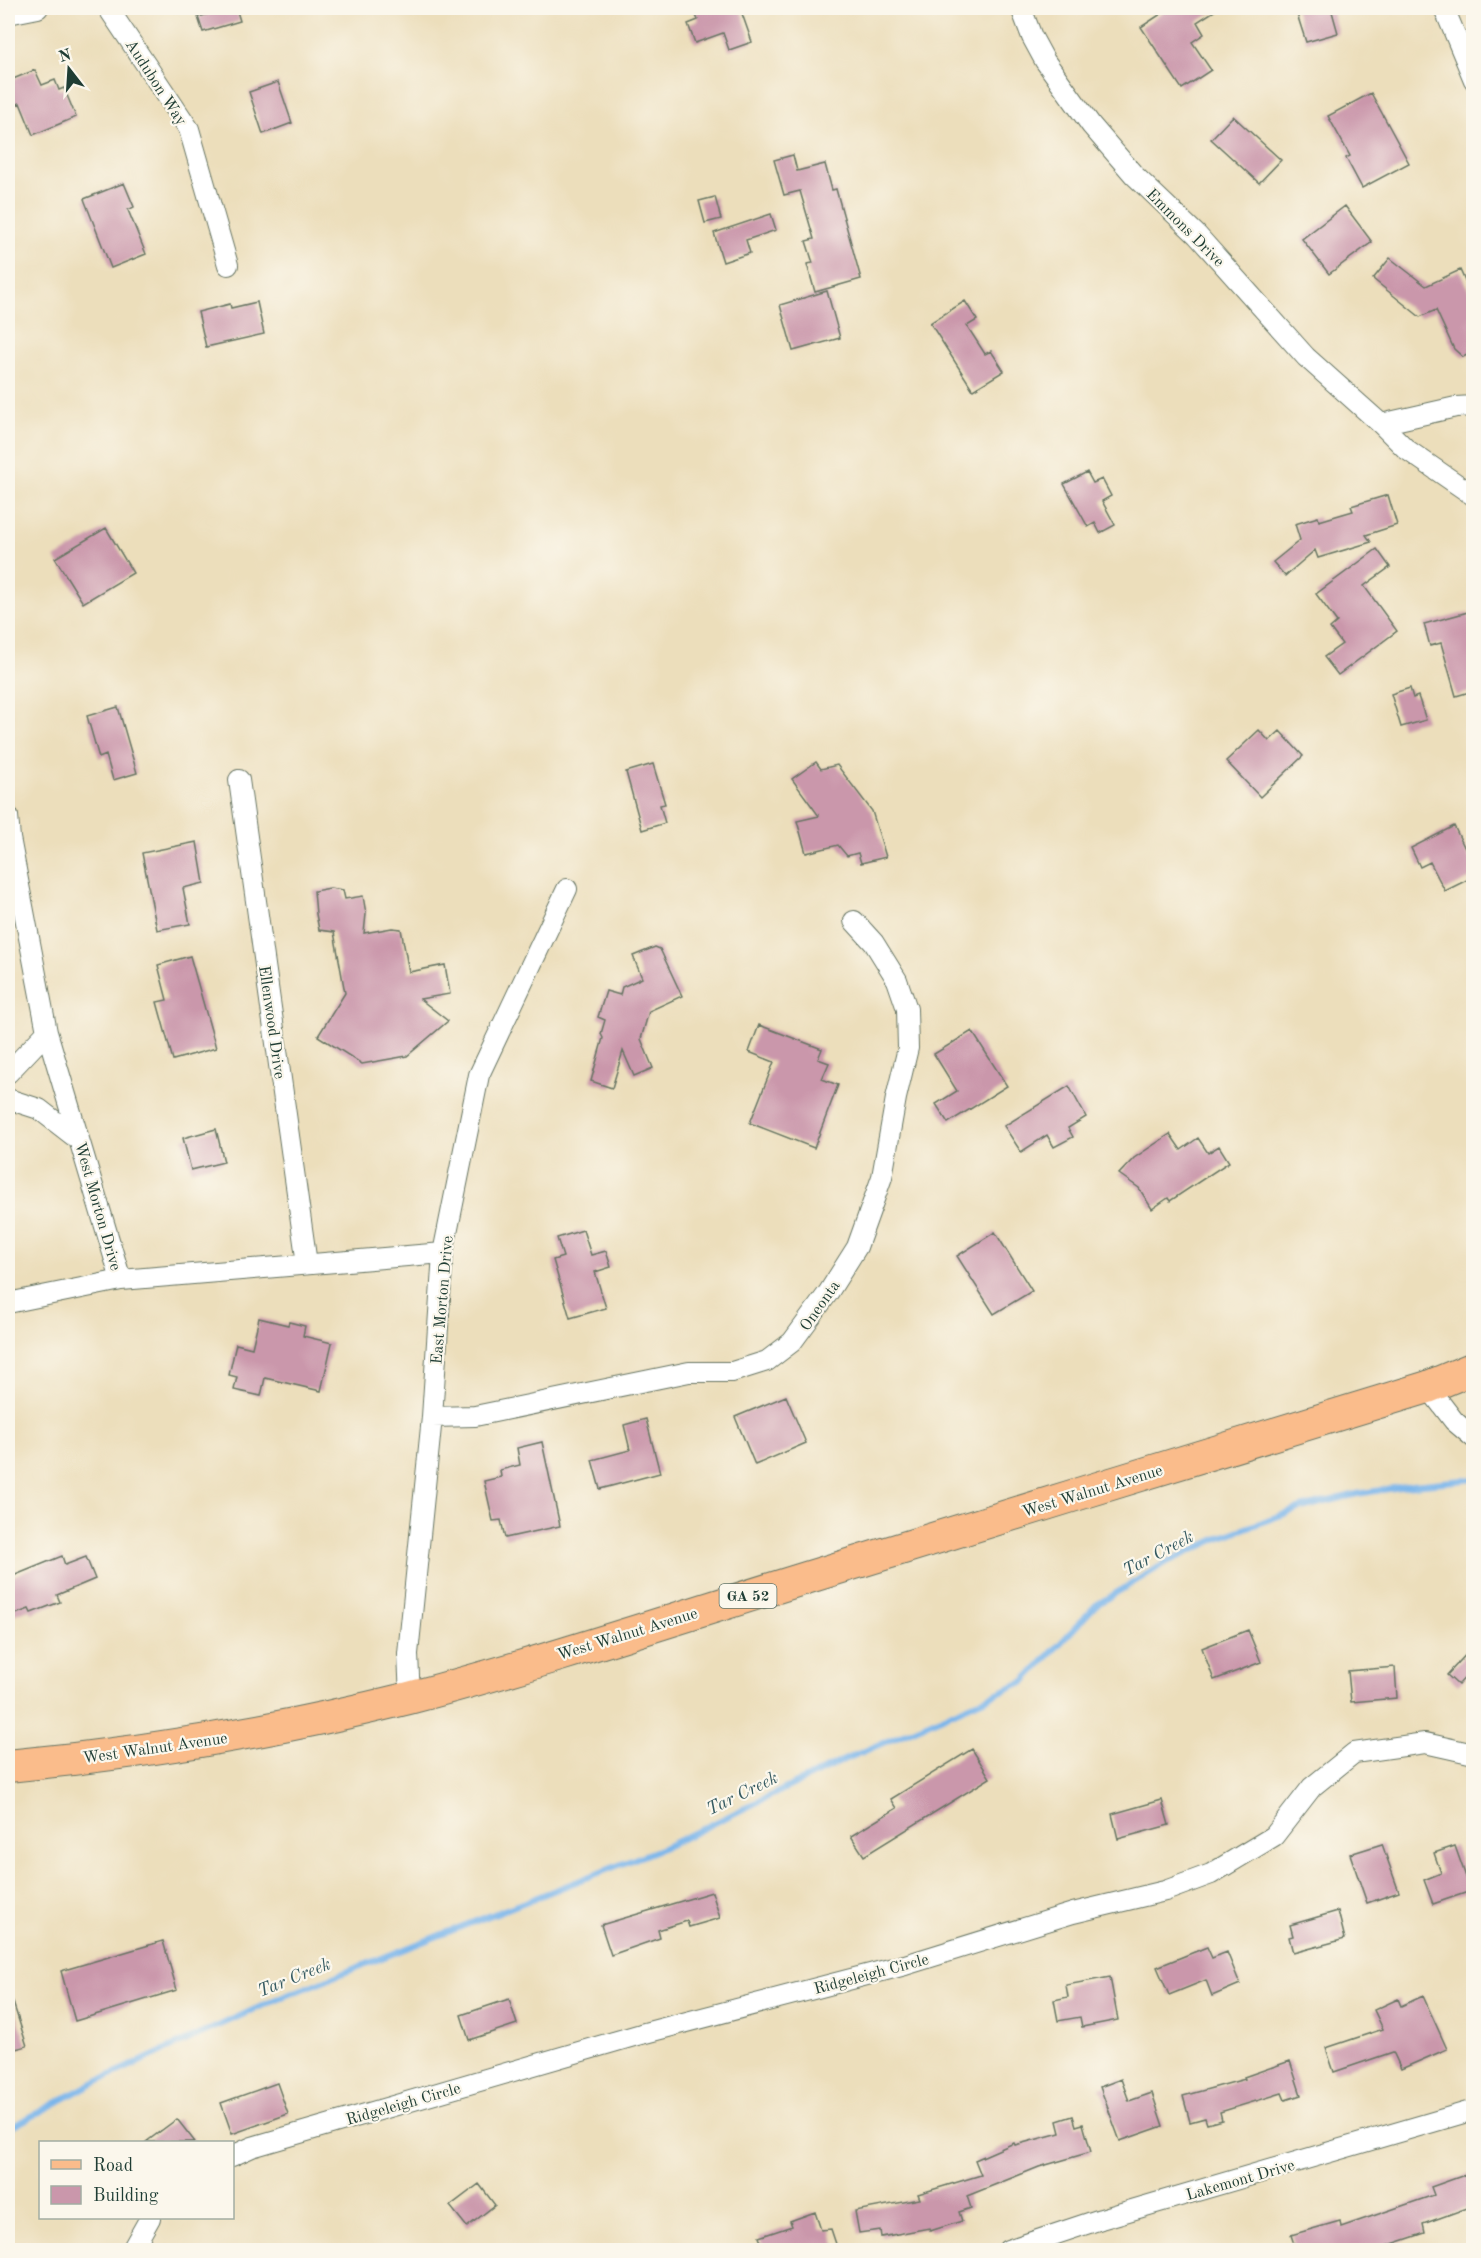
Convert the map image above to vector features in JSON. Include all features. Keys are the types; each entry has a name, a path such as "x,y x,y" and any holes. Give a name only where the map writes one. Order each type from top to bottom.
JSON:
{"main road":[{"name":"West Walnut Avenue","path":"8,1766 144,1750 242,1734 410,1697 664,1622 1428,1387 1473,1368"}],"street":[{"path":"8,14 38,8"},
{"name":"Audubon Way","path":"108,8 189,129 228,265"},
{"name":"Emmons Drive","path":"1021,8 1032,38 1046,61 1091,125 1134,175 1197,234 1306,357 1406,449 1473,496"},
{"path":"1444,8 1473,80"},
{"path":"1381,424 1456,406 1473,406"},
{"name":"Ellenwood Drive","path":"238,780 308,1264"},
{"name":"West Morton Drive","path":"8,816 9,838 47,1032 121,1280 443,1253"},
{"name":"East Morton Drive","path":"410,1697 408,1654 432,1417 443,1253 479,1075 567,889"},
{"name":"Oneonta","path":"432,1417 475,1416 689,1372 732,1372 766,1361 792,1342 828,1293 857,1247 882,1177 896,1098 908,1048 907,1009 897,980 874,943 854,921"},
{"path":"8,1073 47,1032"},
{"path":"8,1099 39,1108 79,1140"},
{"path":"8,1303 121,1280"},
{"path":"1428,1387 1454,1421 1473,1438"},
{"name":"Ridgeleigh Circle","path":"234,2155 252,2147 618,2041 905,1965 1073,1913 1174,1887 1211,1874 1274,1836 1312,1787 1354,1753 1425,1743 1473,1754"},
{"name":"Lakemont Drive","path":"1008,2250 1101,2219 1473,2110"},
{"path":"132,2250 149,2219"}],"building":[{"path":"207,8 236,8 240,21 203,32 198,17 209,14"},
{"path":"693,8 740,8 752,42 729,50 723,33 695,43 688,24 698,20"},
{"path":"1170,8 1219,8 1197,22 1204,34 1192,42 1211,70 1182,89 1141,27"},
{"path":"1295,8 1331,8 1338,33 1306,42"},
{"path":"35,70 42,85 55,80 59,90 64,88 76,117 33,135 20,103 8,108 8,81"},
{"path":"278,82 292,123 263,134 249,92"},
{"path":"1371,93 1409,163 1362,188 1346,158 1350,156 1328,116"},
{"path":"1233,116 1281,160 1259,183 1211,139"},
{"path":"793,155 797,171 825,164 832,190 836,189 861,279 815,292 807,264 813,263 806,241 814,239 800,191 784,195 774,160"},
{"path":"124,183 134,207 128,210 146,254 111,268 84,199"},
{"path":"715,197 721,219 705,223 699,201"},
{"path":"1345,206 1372,242 1329,274 1302,239"},
{"path":"771,214 776,230 746,240 750,253 723,262 714,233"},
{"path":"1390,258 1426,286 1460,270 1473,299 1473,352 1463,357 1454,349 1436,310 1420,317 1373,279"},
{"path":"827,291 840,338 793,351 780,305"},
{"path":"965,301 977,320 967,326 985,354 991,351 1004,371 973,390 930,323"},
{"path":"257,302 264,334 206,347 198,312 230,304 231,308"},
{"path":"1087,472 1093,483 1102,479 1111,496 1102,501 1115,525 1100,533 1095,523 1088,527 1064,484"},
{"path":"1388,495 1397,525 1366,535 1371,542 1318,558 1315,550 1285,576 1273,562 1300,540 1295,524 1318,517 1319,521 1353,511 1351,506"},
{"path":"106,528 133,573 83,603 55,558"},
{"path":"1377,549 1390,567 1364,586 1397,631 1338,675 1324,657 1342,644 1330,628 1337,622 1316,594"},
{"path":"1468,612 1473,631 1473,691 1456,696 1441,643 1430,646 1424,624"},
{"path":"1410,688 1413,698 1418,696 1426,720 1401,727 1391,694"},
{"path":"118,707 137,773 113,780 106,755 99,758 87,716"},
{"path":"1259,730 1269,741 1280,731 1303,756 1260,797 1226,761"},
{"path":"816,762 821,769 837,765 872,811 886,857 861,863 858,853 847,856 838,845 806,853 797,821 819,816 792,779"},
{"path":"653,764 665,804 660,805 665,823 642,830 626,772"},
{"path":"1454,826 1473,865 1473,877 1445,891 1430,862 1420,867 1411,848"},
{"path":"197,842 204,883 183,888 190,924 157,930 142,853"},
{"path":"330,888 343,890 345,899 363,896 366,914 364,933 392,928 401,929 409,972 445,965 450,994 420,999 448,1021 407,1056 362,1064 318,1036 345,993 334,932 319,930 316,914 314,891"},
{"path":"655,947 660,949 682,996 649,1011 641,1039 653,1068 634,1076 623,1051 612,1088 591,1081 603,1038 601,1034 605,1020 598,1017 606,991 620,995 622,987 642,978 633,956"},
{"path":"190,956 216,1048 173,1060 157,1002 167,1000 158,965"},
{"path":"759,1025 822,1049 818,1059 829,1063 822,1079 838,1085 814,1148 750,1123 774,1062 749,1052"},
{"path":"972,1031 1007,1086 948,1123 936,1104 957,1091 934,1054"},
{"path":"1069,1086 1086,1117 1068,1128 1073,1137 1054,1147 1047,1135 1021,1152 1004,1126"},
{"path":"216,1129 224,1162 191,1170 183,1138"},
{"path":"1170,1134 1181,1150 1198,1138 1208,1153 1219,1146 1229,1162 1170,1201 1168,1198 1152,1209 1139,1188 1119,1174 1134,1158"},
{"path":"583,1230 591,1255 606,1251 611,1267 595,1272 606,1308 570,1318 553,1260 563,1257 557,1238"},
{"path":"995,1232 1032,1291 994,1314 957,1256"},
{"path":"259,1318 288,1325 289,1322 305,1326 303,1336 332,1343 321,1391 265,1378 261,1396 234,1390 237,1377 229,1375 236,1344 252,1348"},
{"path":"786,1396 806,1443 755,1465 735,1417"},
{"path":"646,1419 660,1473 600,1489 592,1460 630,1450 624,1425"},
{"path":"542,1442 560,1526 505,1538 501,1520 493,1521 484,1481 501,1477 500,1470 520,1465 517,1448"},
{"path":"62,1556 65,1565 86,1557 95,1579 57,1595 60,1602 31,1613 29,1609 8,1617 8,1578"},
{"path":"1248,1630 1261,1662 1214,1680 1202,1648"},
{"path":"1473,1647 1473,1669 1458,1685 1447,1675"},
{"path":"1395,1667 1397,1698 1351,1702 1348,1671"},
{"path":"972,1749 990,1778 864,1856 851,1836 897,1808 891,1799"},
{"path":"1162,1800 1169,1825 1118,1839 1112,1814"},
{"path":"1382,1844 1399,1892 1367,1903 1350,1854"},
{"path":"1455,1846 1471,1891 1433,1904 1424,1880 1441,1873 1434,1853"},
{"path":"712,1892 720,1918 689,1927 687,1921 658,1930 660,1938 611,1955 601,1925"},
{"path":"1338,1911 1345,1939 1293,1953 1289,1937 1293,1936 1290,1925"},
{"path":"163,1941 177,1990 75,2021 61,1971"},
{"path":"1207,1947 1212,1958 1227,1952 1240,1984 1212,1996 1206,1980 1169,1995 1157,1967"},
{"path":"1110,1977 1118,2020 1082,2027 1080,2017 1058,2021 1054,2000 1068,1997 1066,1985"},
{"path":"8,1996 11,1996 27,2046 8,2051"},
{"path":"1423,1996 1447,2049 1401,2069 1393,2052 1334,2072 1326,2048 1383,2029 1374,2010 1398,1999 1401,2006"},
{"path":"509,1999 517,2024 469,2040 461,2015"},
{"path":"1290,2061 1301,2095 1285,2100 1282,2093 1220,2112 1222,2120 1207,2124 1205,2118 1190,2122 1183,2096 1245,2079 1244,2077"},
{"path":"1121,2079 1129,2101 1152,2093 1163,2126 1120,2141 1100,2087"},
{"path":"277,2083 288,2114 232,2134 221,2103"},
{"path":"1073,2116 1076,2126 1083,2124 1091,2152 1039,2167 967,2196 971,2208 959,2212 962,2221 930,2231 929,2228 881,2237 880,2230 859,2233 855,2211 920,2199 918,2194 981,2175 975,2160 1014,2143 1015,2145 1060,2133 1057,2121"},
{"path":"177,2119 194,2141 147,2141"},
{"path":"1473,2172 1473,2206 1423,2224 1425,2233 1374,2250 1296,2250 1291,2235 1340,2221 1341,2227 1434,2195 1431,2187"},
{"path":"479,2184 495,2205 467,2227 450,2206"},
{"path":"815,2212 821,2230 831,2229 838,2250 764,2250 759,2237 792,2226 790,2221"}],"waterway":[{"name":"Tar Creek","path":"8,2129 89,2085 277,1999 665,1847 844,1760 1025,1681 1096,1605 1169,1561 1221,1537 1301,1508 1357,1494 1413,1485 1474,1479"}]}
